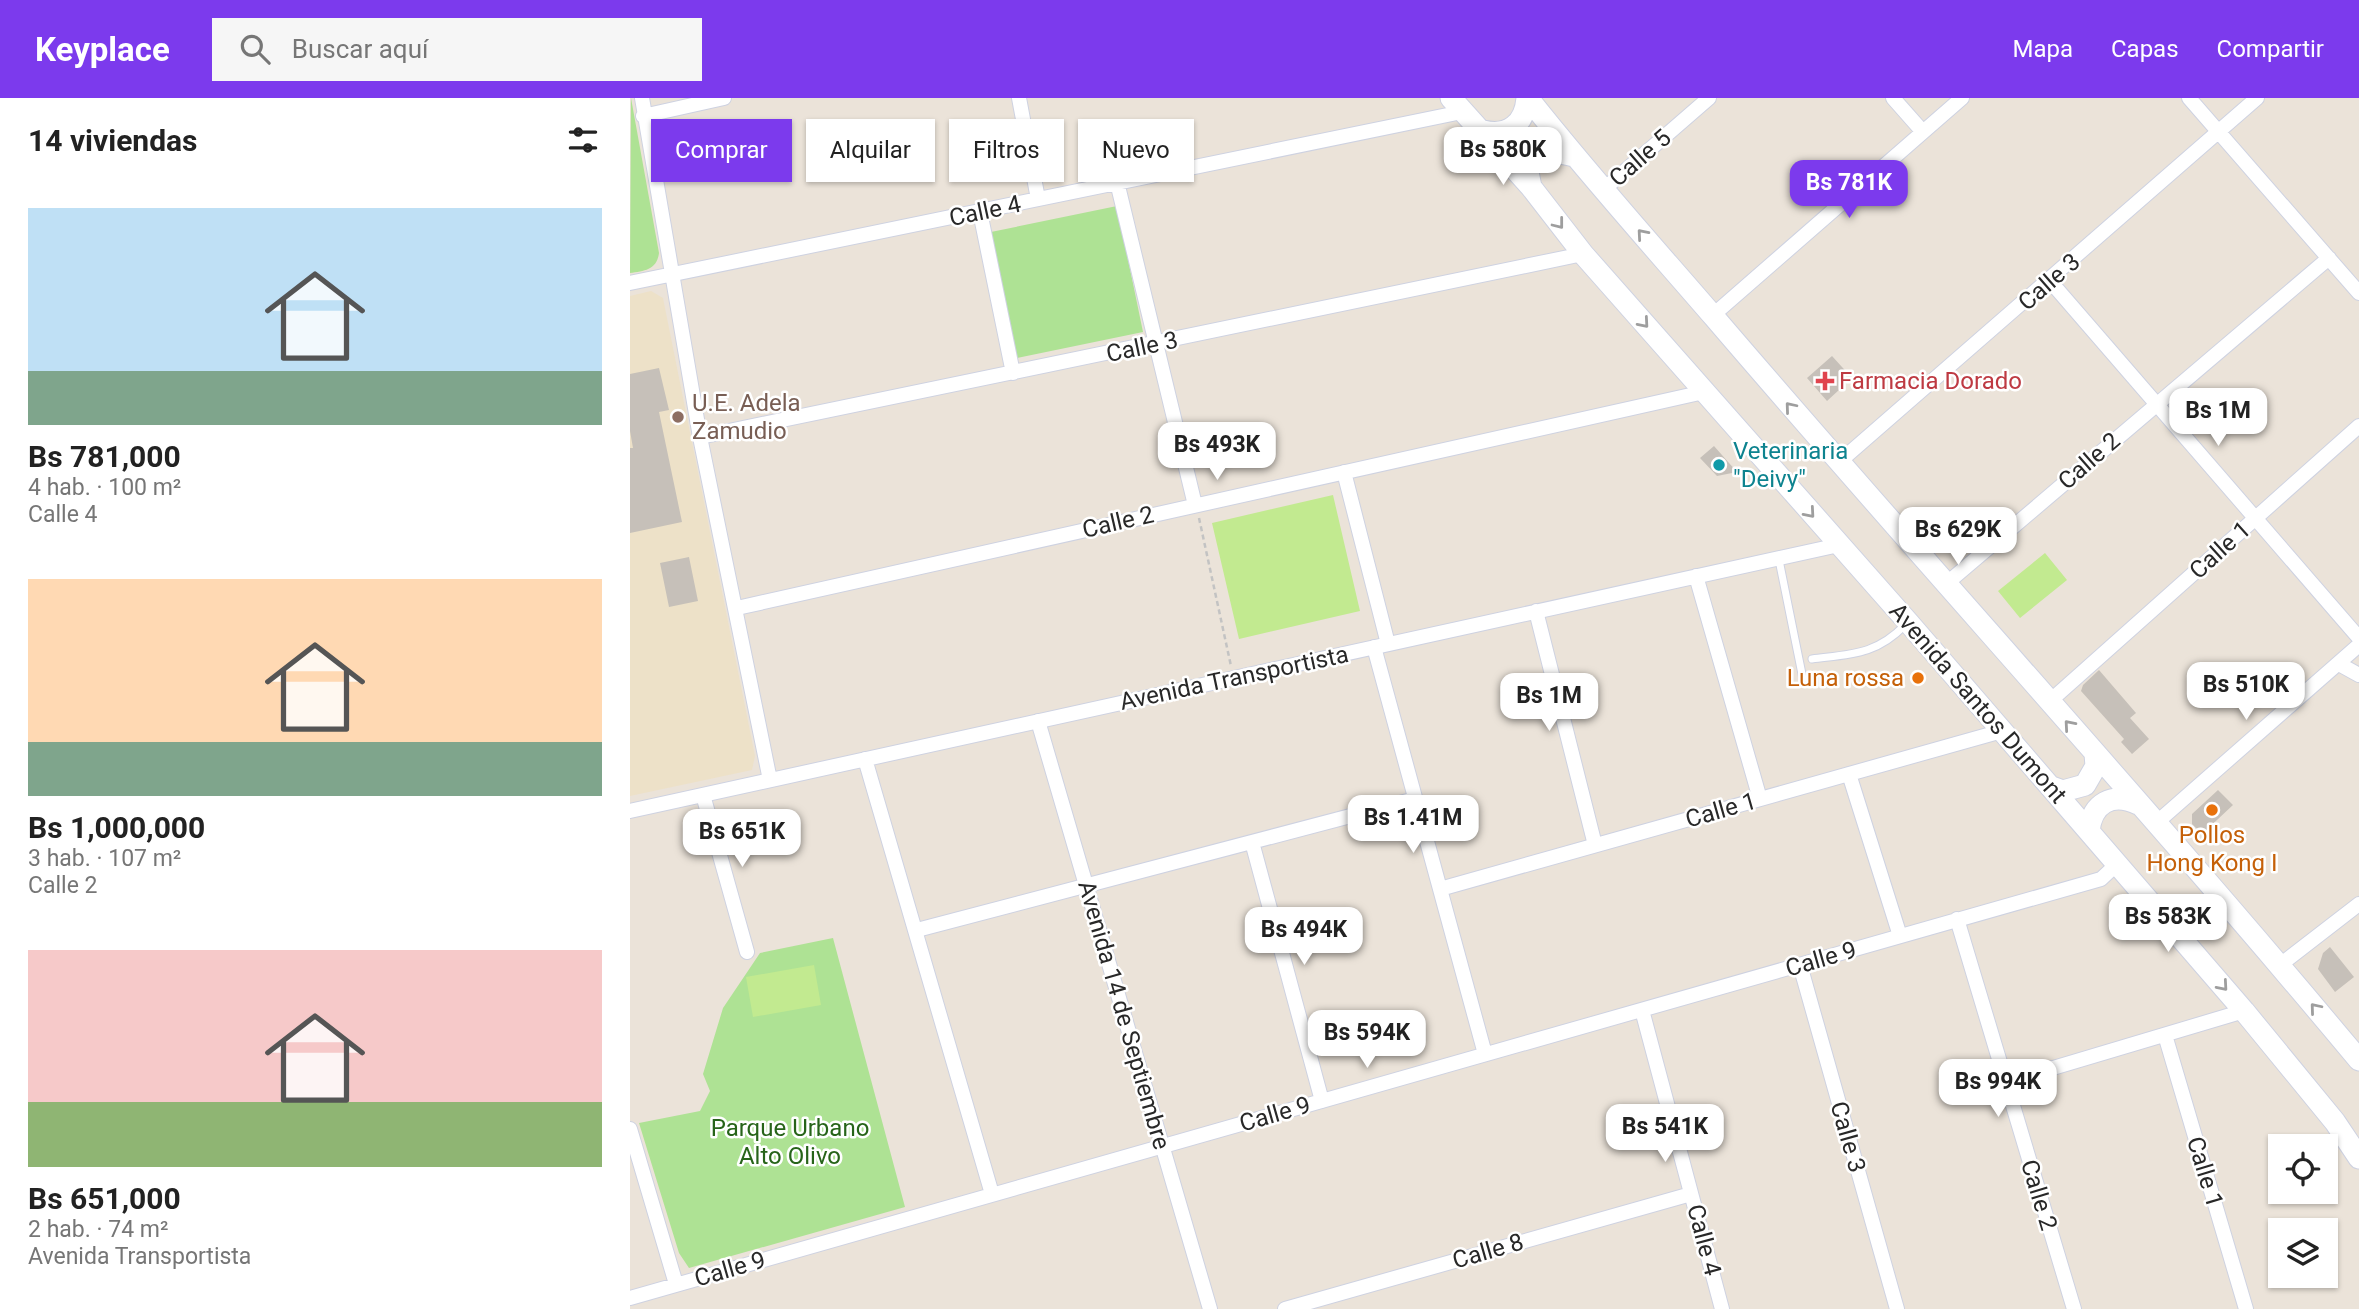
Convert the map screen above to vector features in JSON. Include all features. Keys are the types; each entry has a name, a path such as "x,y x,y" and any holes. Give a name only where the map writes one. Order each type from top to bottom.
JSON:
{"main road":[{"path":"1483,131 1496,134 1509,131 1520,122 1526,111 1527,98"},
{"path":"1527,98 1573,156 1838,463 2280,965 2359,1060"},
{"name":"Avenida Santos Dumont","path":"1457,105 1531,187 1583,254 1908,622 2244,1011 2335,1122 2359,1158"},
{"path":"1531,187 1527,167 1532,158 1544,151 1573,156"},
{"path":"2052,787 2063,791 2085,785 2096,766 2095,754"},
{"path":"2089,831 2090,817 2098,805 2111,799 2125,798 2138,804"}],"street":[{"path":"642,98 670,275 700,437 770,780"},
{"path":"643,116 724,98"},
{"path":"1019,98 1038,199"},
{"name":"Calle 5","path":"1603,190 1709,98"},
{"path":"1893,98 1923,132"},
{"path":"1713,316 1962,98"},
{"path":"2189,98 2359,293"},
{"name":"Calle 3","path":"1838,463 2258,98"},
{"name":"Calle 4","path":"630,283 1117,183 1457,105"},
{"path":"1117,183 1195,505"},
{"path":"980,212 1013,373"},
{"name":"Calle 3","path":"700,437 1583,254"},
{"name":"Calle 2","path":"1945,584 2329,258"},
{"path":"2050,281 2359,638"},
{"name":"Calle 2","path":"737,608 1704,392"},
{"name":"Calle 1","path":"2049,702 2359,426"},
{"path":"1344,472 1415,799 1485,1054"},
{"name":"Avenida Transportista","path":"630,811 1839,545"},
{"path":"1696,576 1760,799"},
{"path":"1536,611 1595,845"},
{"path":"2155,824 2359,645"},
{"path":"2339,664 2359,675"},
{"name":"Avenida 14 de Septiembre","path":"1038,721 1210,1309"},
{"name":"Calle 1","path":"1440,889 2002,731"},
{"path":"865,759 992,1194"},
{"path":"1849,774 1900,936"},
{"path":"703,795 747,952"},
{"path":"917,930 1415,799"},
{"path":"1252,842 1322,1101"},
{"name":"Calle 9","path":"630,1298 2101,879 2118,864"},
{"path":"2280,965 2359,904"},
{"name":"Calle 2","path":"1958,919 2074,1309"},
{"name":"Calle 3","path":"1800,965 1897,1309"},
{"name":"Calle 4","path":"1642,1010 1722,1309"},
{"path":"2006,1083 2244,1011"},
{"name":"Calle 1","path":"2165,1035 2246,1309"},
{"path":"630,1129 676,1284"},
{"name":"Calle 8","path":"1285,1309 1691,1194"}],"lane":[{"path":"1779,559 1803,679"},
{"path":"1812,659 1867,652 1889,641 1908,622"}],"path":[{"path":"1195,505 1233,678"}],"shaded area":[{"path":"651,291 663,298 755,756 752,770 630,796 630,296"}],"green space":[{"path":"631,98 659,253 653,266 630,273"},
{"path":"1117,206 1143,332 1017,358 991,232"},
{"path":"1333,495 1360,611 1239,639 1212,523"},
{"path":"2045,553 2067,580 2020,618 1998,591"},
{"name":"Parque Urbano Alto Olivo","path":"833,938 905,1207 689,1268 679,1253 639,1123 700,1111 710,1091 703,1074 723,1008 760,953"},
{"path":"814,965 821,1005 753,1017 746,977"}],"building":[{"path":"1832,356 1852,378 1827,401 1807,378"},
{"path":"659,368 669,410 659,412 682,522 630,533 630,448 633,448 630,431 630,374"},
{"name":"Veterinaria \"Deivy\"","path":"1714,446 1737,472 1717,476 1700,458"},
{"path":"689,557 698,601 669,607 660,563"},
{"path":"2099,670 2136,713 2130,718 2149,739 2132,754 2121,742 2124,739 2081,691 2083,685"},
{"name":"Pollos Hong Kong I","path":"2218,790 2233,805 2202,834 2192,824 2192,814"},
{"path":"2330,947 2354,977 2335,992 2318,969 2323,953"}],"place":[{"name":"Farmacia Dorado","path":"1825,381"},
{"name":"U.E. Adela Zamudio","path":"678,417"},
{"name":"Veterinaria \"Deivy\"","path":"1719,465"},
{"name":"Luna rossa","path":"1918,678"},
{"name":"Pollos Hong Kong I","path":"2212,810"}]}
